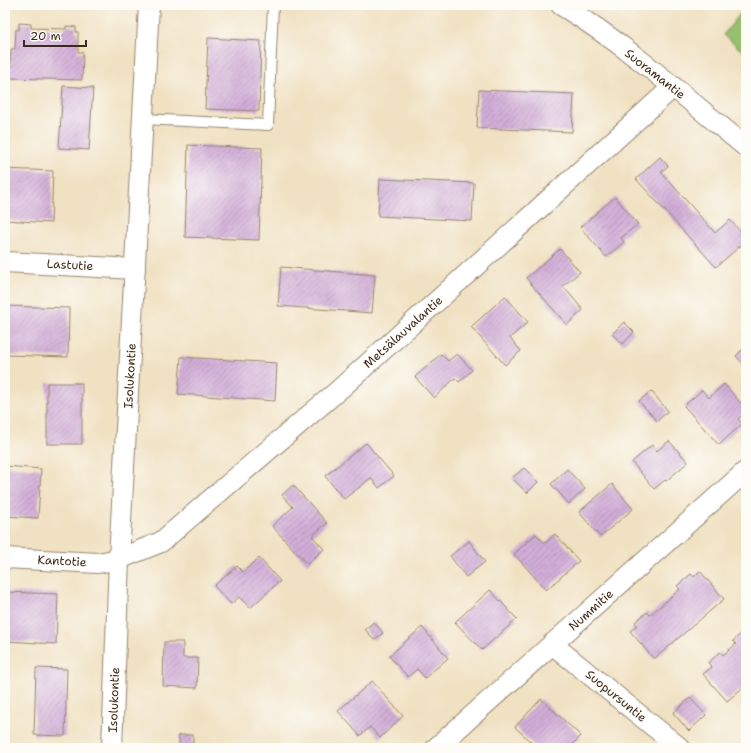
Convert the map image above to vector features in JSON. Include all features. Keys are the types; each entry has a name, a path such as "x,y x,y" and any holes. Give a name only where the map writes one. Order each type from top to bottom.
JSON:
{"street":[{"name":"Isolukontie","path":"112,748 119,559 136,269 149,5"},
{"name":"Suoramantie","path":"561,5 607,36 673,87 746,147"},
{"name":"Metsälauvalantie","path":"119,559 161,542 179,527 341,388 673,87"},
{"name":"Lastutie","path":"5,262 136,269"},
{"name":"Nummitie","path":"436,748 746,471"},
{"name":"Kantotie","path":"5,558 98,563 119,559"},
{"name":"Suopursuntie","path":"552,644 680,748"}],"lane":[{"path":"143,119 268,125 273,5"}],"green space":[{"path":"746,7 746,54 723,35"}],"building":[{"path":"19,23 31,24 31,28 66,29 66,26 76,27 76,32 78,32 78,52 83,53 82,80 10,78 11,49 15,49 16,29 19,30"},
{"path":"208,38 261,41 259,111 205,109"},
{"path":"63,86 93,88 89,150 59,148"},
{"path":"479,90 574,94 572,132 477,128"},
{"path":"188,145 262,148 259,240 185,237"},
{"path":"660,157 668,166 661,172 715,233 730,220 746,237 746,241 716,267 636,179"},
{"path":"5,169 53,171 51,223 5,220"},
{"path":"380,179 474,183 472,221 378,216"},
{"path":"615,197 638,224 621,238 624,242 606,257 580,227"},
{"path":"560,249 580,272 563,286 583,310 567,325 526,278"},
{"path":"281,267 375,275 372,313 278,306"},
{"path":"505,296 528,322 510,338 521,351 505,365 471,327"},
{"path":"5,306 69,308 68,357 5,355"},
{"path":"624,322 634,332 623,344 612,334"},
{"path":"746,346 746,367 736,356"},
{"path":"441,354 448,361 457,354 472,370 459,382 455,378 434,398 415,377"},
{"path":"181,357 277,363 275,401 178,394"},
{"path":"47,383 82,383 82,444 47,444"},
{"path":"724,384 746,409 746,412 738,419 742,424 719,445 684,406 702,390 709,398"},
{"path":"651,391 668,411 657,421 639,401"},
{"path":"669,441 688,462 654,489 632,462 652,445 657,451"},
{"path":"366,443 394,476 379,488 371,478 344,499 325,476"},
{"path":"5,466 41,469 38,518 5,516"},
{"path":"524,468 538,482 527,493 512,478"},
{"path":"567,469 585,489 569,504 551,484"},
{"path":"612,484 633,509 600,537 579,512"},
{"path":"293,485 327,523 312,536 324,549 307,564 272,526 293,507 282,495"},
{"path":"536,534 545,543 555,534 579,561 546,590 514,554"},
{"path":"469,541 485,562 466,577 450,556"},
{"path":"259,558 280,581 250,608 239,597 231,604 214,586 237,566 243,572"},
{"path":"700,571 724,599 654,659 630,631 637,625 635,622 647,612 650,615 680,589 677,586 691,574 694,577"},
{"path":"490,590 517,619 482,650 455,622"},
{"path":"5,592 58,594 56,644 5,641"},
{"path":"374,622 383,633 374,640 365,629"},
{"path":"422,627 448,658 425,678 417,669 408,677 389,656"},
{"path":"746,629 746,685 727,701 703,674 712,667 708,663 720,652 723,655 736,644 733,641"},
{"path":"164,642 183,642 183,658 198,658 197,688 163,686"},
{"path":"36,668 67,669 65,736 34,735"},
{"path":"372,681 403,716 380,738 370,727 360,736 338,711"},
{"path":"690,698 706,715 689,731 673,713"},
{"path":"541,699 581,736 569,748 537,748 515,727"},
{"path":"179,735 193,735 193,748 179,748"}]}
